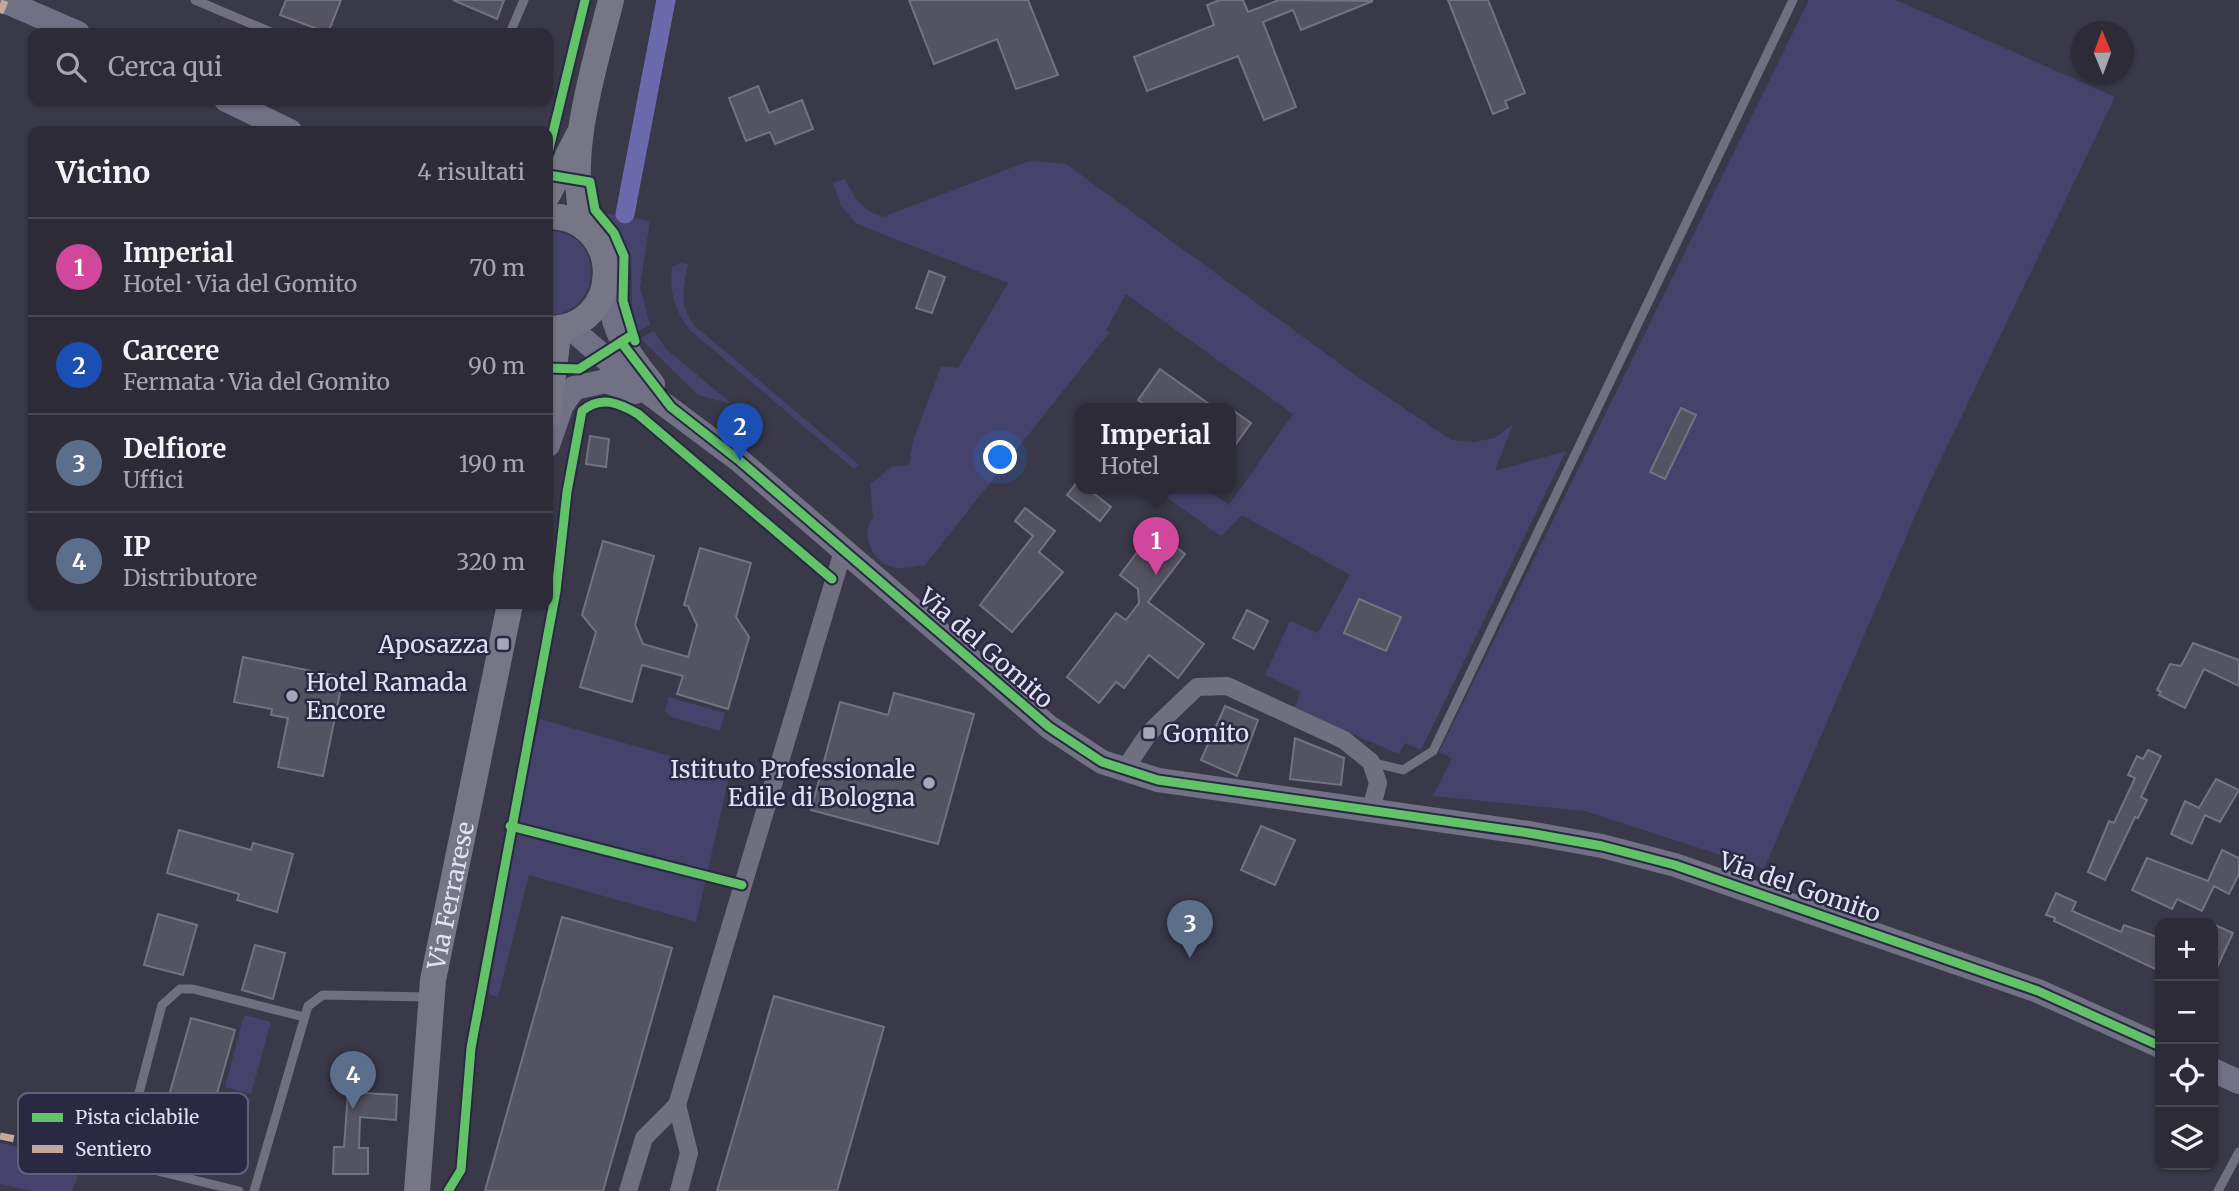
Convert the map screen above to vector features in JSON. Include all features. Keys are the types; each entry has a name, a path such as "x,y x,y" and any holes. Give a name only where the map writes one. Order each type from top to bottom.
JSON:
{"main road":[{"path":"586,229 576,189 580,132 611,0"},
{"path":"553,182 580,132"},
{"path":"553,217 566,218 586,229 601,247 607,276 596,306 581,320 558,328 553,372"},
{"name":"Via Ferrarese","path":"418,1191 431,997 454,870 509,609"}],"street":[{"path":"2,0 66,28"},
{"path":"236,105 280,126"},
{"name":"Via del Gomito","path":"607,276 609,307 615,330 624,348 671,407"},
{"name":"Via del Gomito","path":"558,328 671,407 740,461 1049,727 1092,756 1124,770 1193,786 1541,835 1675,865 2038,991 2156,1044"},
{"path":"553,431 569,394 580,385 598,381 614,383 671,407"},
{"path":"628,1191 643,1138 677,1105 843,551"},
{"path":"1124,770 1149,733 1197,687 1227,685 1344,740 1371,762 1378,783 1371,810"},
{"path":"2218,1072 2239,1082"},
{"path":"677,1105 689,1153 679,1191"}],"lane":[{"path":"195,0 261,28"},
{"path":"512,28 524,0"},
{"path":"1371,762 1403,770 1433,751 1793,0"},
{"path":"139,1093 162,1005 180,989 193,989 303,1017"},
{"path":"254,1191 308,1006 323,995 431,997"},
{"path":"2218,1191 2239,1152"},
{"path":"170,1174 239,1191"}],"shaded area":[{"path":"1809,0 1896,0 2071,78 2071,84 2086,84 2115,97 1927,488 1764,869 1585,811 1433,796 1452,758 1439,752"},
{"path":"1029,161 1066,164 1362,380 1451,440 1473,442 1495,438 1513,424 1495,471 1566,451 1421,750 1405,743 1399,754 1294,709 1301,692 1265,675 1290,621 1318,633 1350,575 1242,515 1221,536 1162,494 1213,494 1229,505 1293,414 1126,294 1106,330 1109,333 925,565 897,568 889,566 876,556 868,541 869,525 873,517 870,484 892,467 909,465 913,441 941,366 958,368 1008,283 857,224 841,206 833,183 845,179 860,202 883,217"},
{"path":"604,213 650,221 640,287 650,325 637,332 632,312 628,250 621,235"},
{"path":"553,232 567,234 580,244 588,257 591,272 588,288 580,301 567,311 553,314"},
{"path":"680,263 688,264 684,303 694,325 859,465 854,469 691,331 681,317 672,294 672,267"},
{"path":"654,331 666,349 732,404 698,395 640,338"},
{"path":"669,697 725,713 720,731 671,717 665,711"},
{"path":"540,719 730,773 696,922 529,875 498,997 489,994 508,864"},
{"path":"244,1015 271,1022 251,1094 225,1087"},
{"path":"0,1143 18,1147 18,1174 79,1174 72,1191 32,1191 0,1184"}],"building":[{"path":"286,0 341,0 330,28 315,28 280,15"},
{"path":"453,0 504,0 497,19"},
{"path":"909,0 1028,0 1058,75 1016,89 997,39 934,64"},
{"path":"1220,0 1243,0 1248,12 1279,0 1373,1 1301,30 1293,10 1263,22 1296,107 1264,120 1238,56 1147,91 1134,57 1214,25 1207,5"},
{"path":"1448,0 1488,0 1525,93 1505,101 1508,108 1493,114"},
{"path":"758,86 769,113 802,100 813,129 775,144 770,132 746,141 729,98"},
{"path":"929,271 945,277 932,313 916,308"},
{"path":"1160,369 1208,403 1142,403 1138,400"},
{"path":"1681,408 1696,415 1665,479 1650,472"},
{"path":"1236,412 1251,423 1236,444"},
{"path":"590,436 609,439 606,467 586,464"},
{"path":"1075,485 1075,494 1094,494 1111,507 1100,521 1067,495"},
{"path":"1025,508 1055,531 1039,552 1063,572 1012,632 980,605 1033,536 1015,521"},
{"path":"1154,530 1185,554 1148,602 1204,644 1178,678 1149,655 1124,688 1116,682 1099,703 1067,677 1116,613 1126,620 1139,603 1138,589 1120,575"},
{"path":"603,541 654,556 635,625 643,644 688,657 697,625 688,606 684,605 700,548 751,563 736,617 749,637 728,709 677,694 683,676 642,665 632,702 580,687 596,632 582,615"},
{"path":"1359,599 1401,617 1386,651 1344,633"},
{"path":"1247,610 1268,621 1254,649 1233,638"},
{"path":"2193,643 2239,660 2239,686 2204,669 2185,708 2159,695 2161,692 2157,690 2170,664 2181,666"},
{"path":"243,657 336,676 335,682 342,683 323,776 278,767 288,718 271,715 272,709 234,702"},
{"path":"894,693 974,714 938,844 811,810 840,702 888,715"},
{"path":"1225,706 1258,720 1237,776 1201,760"},
{"path":"1295,738 1344,758 1341,785 1290,779"},
{"path":"2148,750 2161,756 2141,797 2147,800 2138,818 2135,817 2105,880 2088,872 2109,821 2114,823 2135,778 2128,775 2137,756 2143,759"},
{"path":"2216,779 2239,790 2220,822 2205,815 2192,844 2171,834 2185,801 2199,808"},
{"path":"1261,826 1295,840 1275,885 1241,870"},
{"path":"179,830 251,850 253,843 293,854 277,912 237,900 239,894 167,873"},
{"path":"2222,850 2239,858 2239,874 2229,894 2214,886 2202,911 2177,899 2172,909 2132,890 2147,858 2208,881"},
{"path":"2056,893 2076,902 2072,911 2121,932 2124,925 2155,936 2155,969 2054,921 2055,918 2046,915"},
{"path":"158,914 197,925 183,975 144,965"},
{"path":"562,917 672,948 603,1191 485,1191"},
{"path":"2218,926 2233,933 2218,965"},
{"path":"255,945 285,953 273,999 242,990"},
{"path":"774,996 884,1027 837,1191 717,1191"},
{"path":"191,1018 235,1030 217,1093 170,1093"},
{"path":"348,1092 397,1095 396,1120 360,1117 359,1148 368,1148 368,1174 333,1174 334,1147 344,1147"}],"waterway":[{"path":"625,214 666,0"}],"marked path":[{"path":"0,13 5,1"},
{"path":"0,1136 18,1140"}],"cycle path":[{"path":"553,132 585,0"},
{"path":"553,176 590,182 595,210 614,233 624,256 623,301 635,341"},
{"path":"553,368 579,369 629,337"},
{"path":"621,342 671,407 740,461 1049,727 1102,762 1158,780 1529,833 1602,846 1675,865 2038,991 2156,1044"},
{"path":"553,607 567,492 582,411 603,402 610,402 638,414 832,579"},
{"path":"448,1191 461,1170 471,1048 553,609"},
{"path":"510,826 742,885"}],"place":[{"name":"Carcere","path":"740,461"},
{"name":"Imperial","path":"1156,575"},
{"name":"Aposazza","path":"503,644"},
{"name":"Hotel Ramada Encore","path":"292,696"},
{"name":"Gomito","path":"1149,733"},
{"name":"Istituto Professionale Edile di Bologna","path":"929,783"},
{"name":"Delfiore","path":"1190,958"},
{"name":"IP","path":"353,1109"}]}
